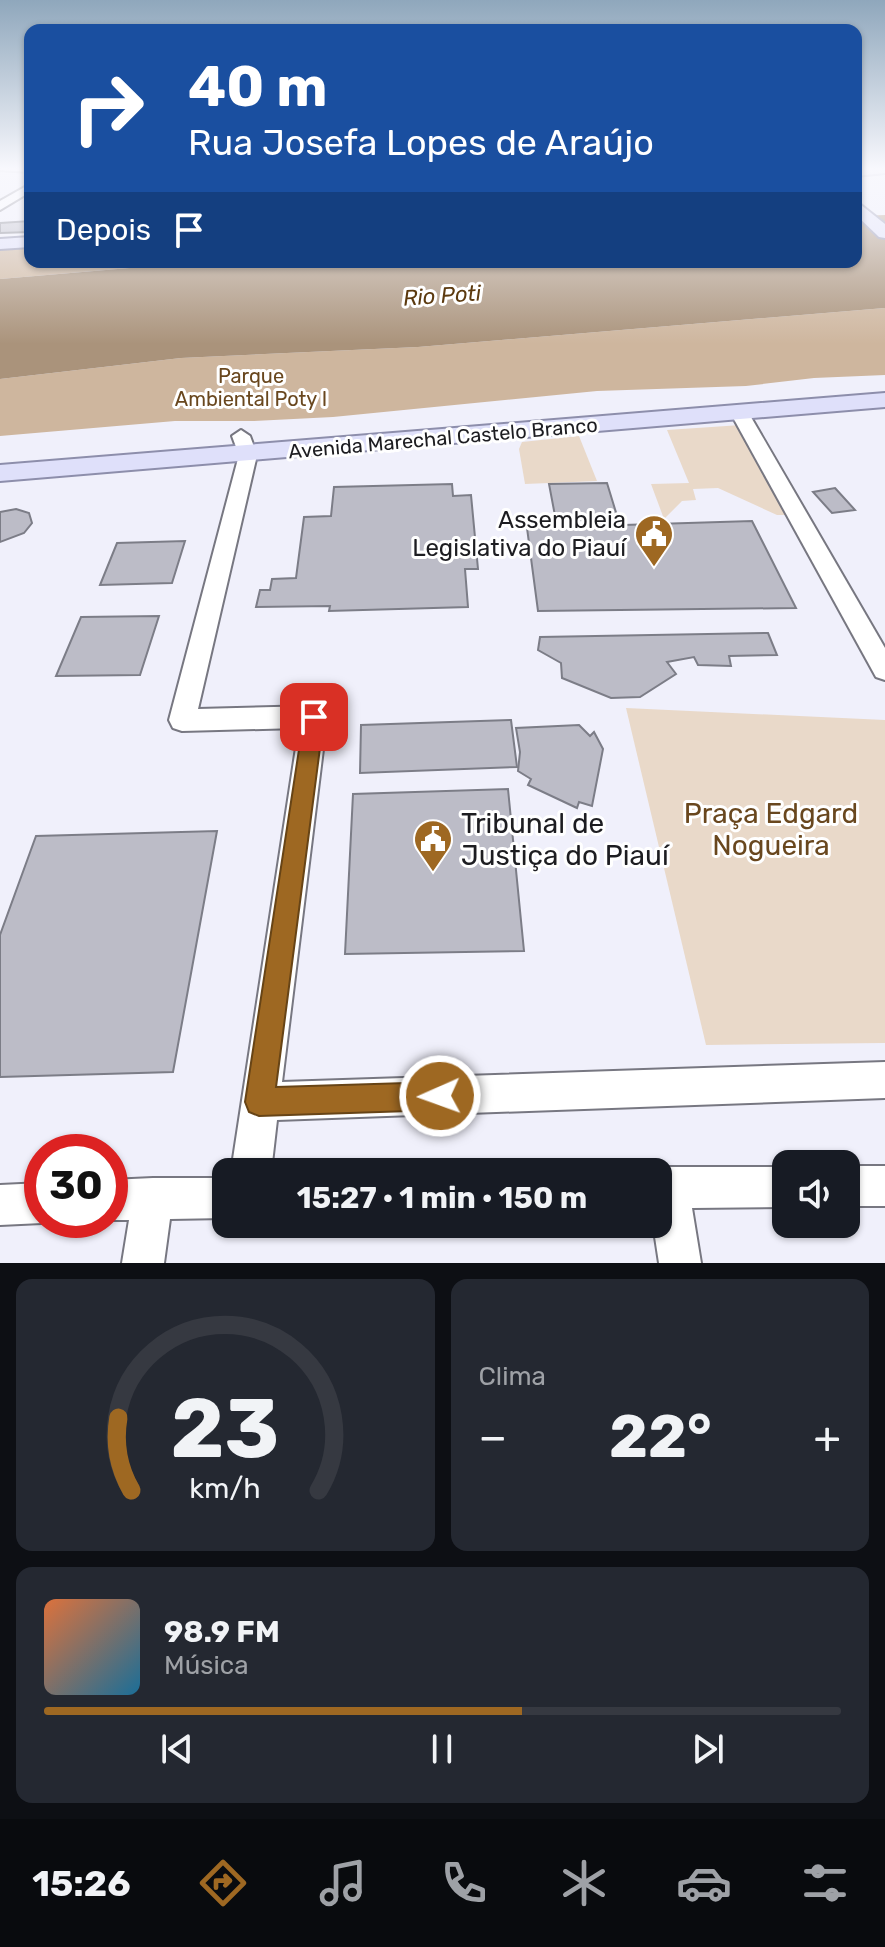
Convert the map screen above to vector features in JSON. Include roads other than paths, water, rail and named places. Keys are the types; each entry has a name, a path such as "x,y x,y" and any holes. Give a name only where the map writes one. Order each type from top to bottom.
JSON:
{"main road":[{"path":"0,238 24,239"},
{"path":"0,244 24,240"},
{"name":"Avenida Marechal Castelo Branco","path":"0,457 244,445 628,415 885,385"},
{"name":"Avenida Marechal Castelo Branco","path":"628,415 739,412 885,400"},
{"name":"Avenida Marechal Castelo Branco","path":"0,473 244,445"}],"street":[{"path":"739,412 885,670"},
{"path":"244,445 183,721 314,717 253,1158"},
{"path":"259,1102 885,1080"},
{"path":"860,1186 885,1186"},
{"path":"672,1188 772,1187"},
{"path":"143,1263 153,1198"},
{"path":"128,1199 212,1198"},
{"path":"0,1205 24,1204"},
{"path":"672,1228 680,1263"}],"water":[{"name":"Rio Poti","path":"862,226 885,226 885,308 418,347 181,358 0,379 0,279 129,268 862,268"}],"place":[{"name":"Assembleia Legislativa do Piauí","path":"654,568"},
{"name":"Tribunal de Justiça do Piauí","path":"433,873"}],"park label":[{"name":"Parque Ambiental Poty I","path":"251,388"},
{"name":"Praça Edgard Nogueira","path":"771,829"}]}
